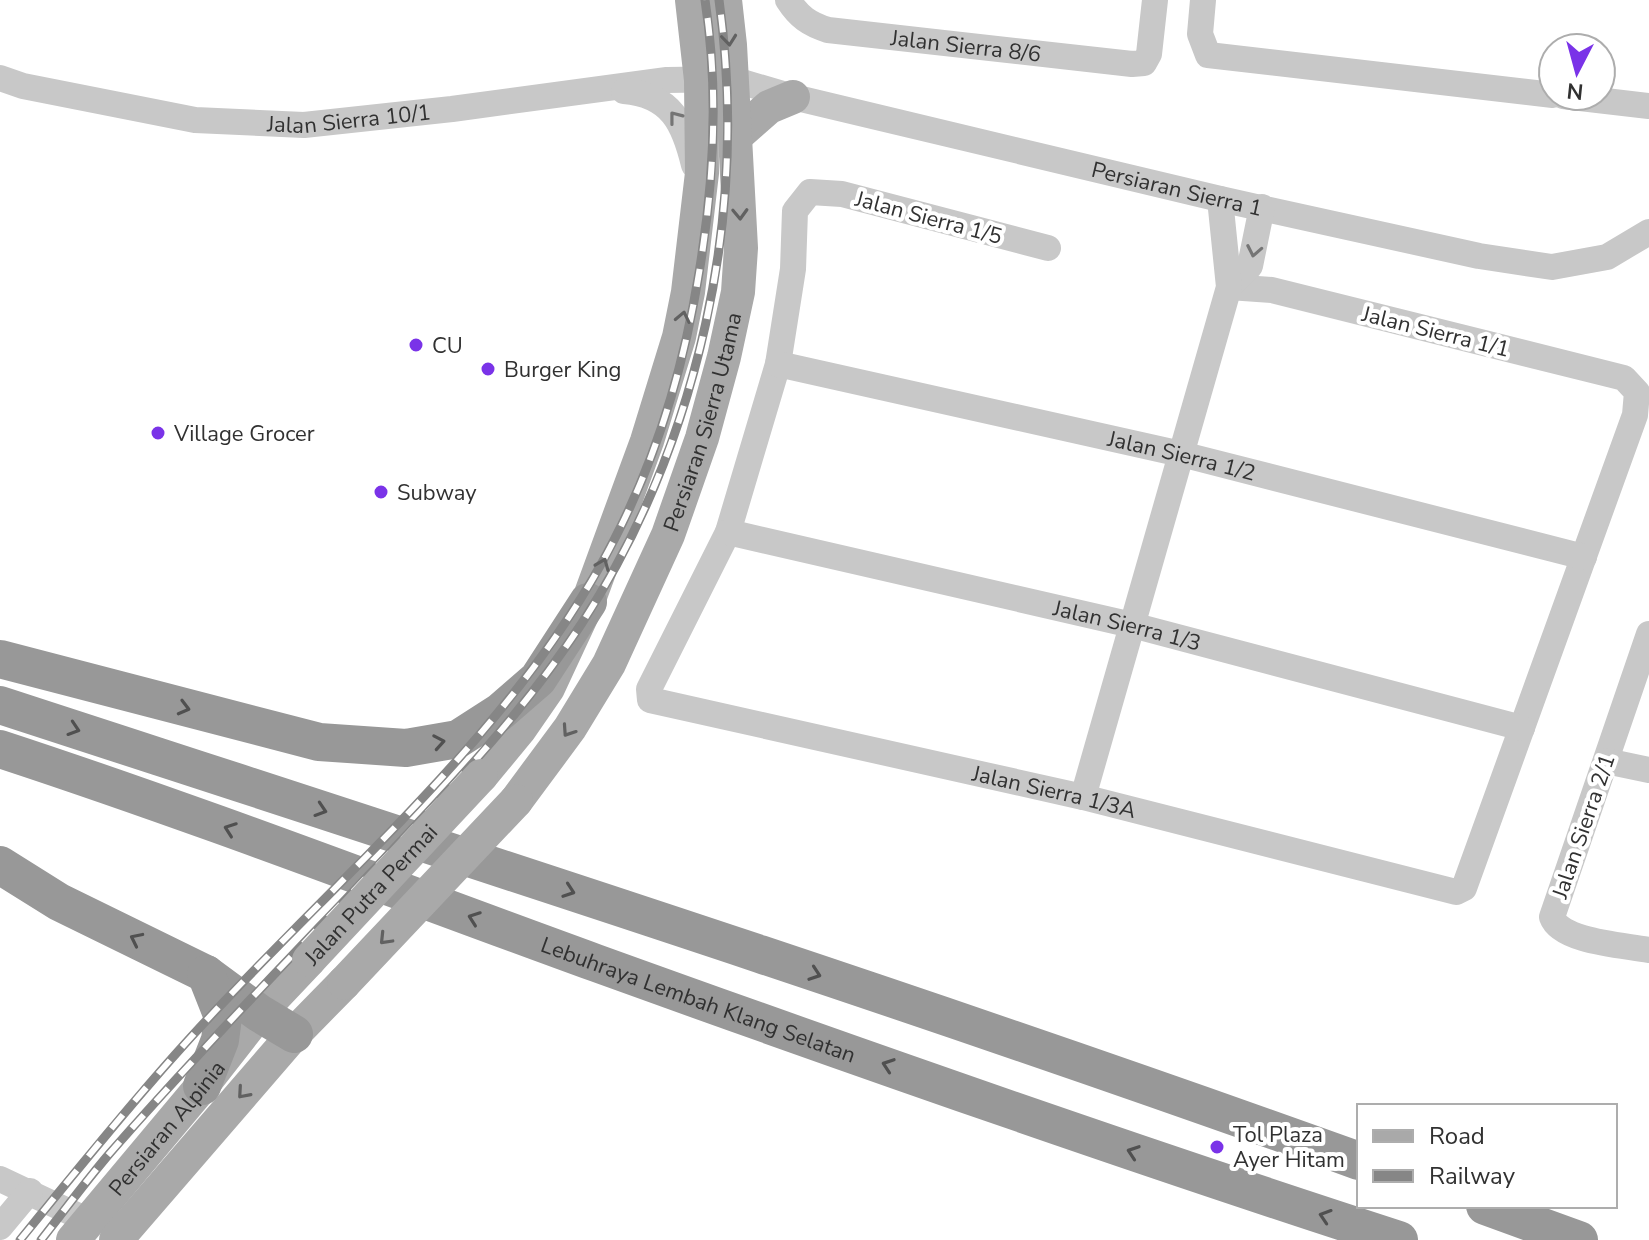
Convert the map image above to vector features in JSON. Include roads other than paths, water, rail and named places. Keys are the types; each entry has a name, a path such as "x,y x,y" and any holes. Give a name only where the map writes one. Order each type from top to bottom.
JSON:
{"highway":[{"path":"0,659 319,742 406,748 458,739 500,712 538,679 588,602"},
{"path":"0,705 483,861 1357,1160"},
{"name":"Lebuhraya Lembah Klang Selatan","path":"0,749 96,780 911,1074 1399,1240"},
{"path":"0,865 59,902 206,974 294,1034"},
{"path":"202,1086 220,1040 223,1017 206,974"},
{"path":"1491,1208 1579,1240"}],"main road":[{"name":"Persiaran Sierra Utama","path":"516,801 570,728 609,664 668,535 702,438 738,292 741,248 736,136 692,0"},
{"name":"Persiaran Sierra Utama","path":"481,776 548,688 588,602 642,456 679,337 688,292 700,188 703,128 716,80 725,0"},
{"path":"736,136 769,107 793,97"},
{"name":"Jalan Putra Permai","path":"259,1013 481,776"},
{"name":"Jalan Putra Permai","path":"294,1034 516,801"},
{"name":"Persiaran Alpinia","path":"93,1234 259,1013"},
{"name":"Persiaran Alpinia","path":"93,1234 294,1034"}],"street":[{"name":"Jalan Sierra 8/6","path":"789,1 811,24 828,30 1132,64 1144,63 1149,54 1155,0"},
{"path":"1203,0 1200,34 1208,55 1537,93"},
{"name":"Jalan Sierra 10/1","path":"0,78 23,86 195,120 304,125 667,80 716,80"},
{"name":"Persiaran Sierra 1","path":"716,80 1220,199 1479,256 1552,267 1607,257 1649,232"},
{"path":"608,89 639,92 657,99 678,117 689,141 700,188"},
{"path":"1617,102 1649,106"},
{"name":"Jalan Sierra 1/5","path":"778,364 793,269 795,211 810,192 842,194 1048,248"},
{"path":"1083,797 1229,287 1220,199"},
{"path":"1229,287 1250,266 1262,207"},
{"name":"Jalan Sierra 1/1","path":"1229,287 1272,290 1624,378 1637,392 1635,415 1584,557"},
{"path":"728,532 778,364"},
{"name":"Jalan Sierra 1/2","path":"778,364 1181,454 1584,557"},
{"name":"Jalan Sierra 1/3","path":"728,532 1132,625 1522,728"},
{"name":"Jalan Sierra 1/3A","path":"728,532 649,689 650,700 1083,797 1456,892 1464,888 1522,728"},
{"path":"1522,728 1584,557"},
{"name":"Jalan Sierra 2/1","path":"1649,634 1552,917 1555,926 1571,935 1649,950"},
{"path":"1606,761 1649,770"},
{"path":"0,1179 30,1191 93,1234"},
{"path":"0,1227 30,1191"}],"railway":[{"path":"20,1240 182,1047 472,744 525,679 573,611 614,540 643,476 667,410 699,273 713,137 712,68 705,0"},
{"path":"41,1240 139,1121 500,731 582,623 623,553 657,480 685,403 706,324 720,243 727,162 727,81 719,0"}],"place":[{"name":"CU","path":"416,345"},
{"name":"Burger King","path":"488,369"},
{"name":"Village Grocer","path":"158,433"},
{"name":"Subway","path":"381,492"},
{"name":"Tol Plaza Ayer Hitam","path":"1217,1147"}]}
